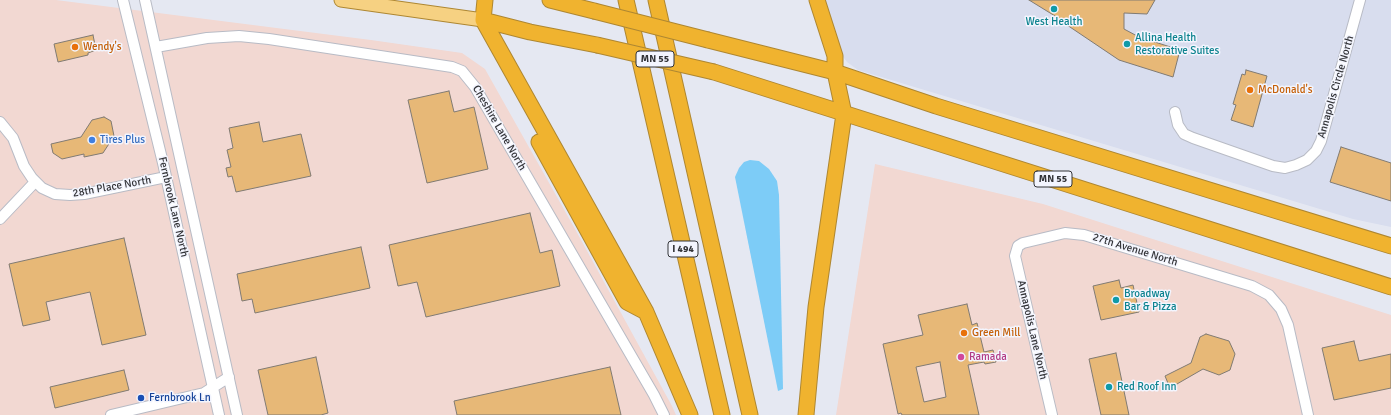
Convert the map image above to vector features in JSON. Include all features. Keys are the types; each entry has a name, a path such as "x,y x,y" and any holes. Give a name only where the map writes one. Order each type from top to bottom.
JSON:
{"highway":[{"path":"485,0 483,20 646,312 690,415"},
{"path":"550,0 835,72 936,106 1386,244"},
{"name":"I 494","path":"626,0 722,415"},
{"name":"I 494","path":"656,0 750,415"},
{"path":"806,415 816,307 844,114 835,72 835,56 817,0"},
{"name":"MN 55","path":"483,20 530,32 597,45 714,72 1391,287"}],"main road":[{"name":"MN 55","path":"341,0 483,20"}],"street":[{"name":"Fernbrook Lane North","path":"123,0 166,177 219,415"},
{"name":"Fernbrook Lane North","path":"145,0 237,415"},
{"name":"Annapolis Circle North","path":"1175,112 1178,125 1184,134 1193,138 1273,166 1285,168 1296,166 1307,160 1316,151 1321,140 1360,0"},
{"name":"Cheshire Lane North","path":"156,47 207,38 239,36 269,39 452,67 462,72 475,87 654,395 664,415"},
{"name":"28th Place North","path":"0,122 13,138 24,166 35,182 42,188 56,194 70,196 166,177"},
{"path":"0,219 35,182"},
{"name":"27th Avenue North","path":"1018,246 1031,240 1056,234 1065,233 1084,235 1252,286 1269,295 1284,316 1308,415"},
{"name":"Annapolis Lane North","path":"1018,246 1016,256 1052,415"},
{"path":"111,415 204,393 229,377"}],"shaded area":[{"path":"0,0 56,0 462,53 485,69 575,229 676,415 0,415"},
{"path":"824,0 1391,0 1391,227 1353,219 858,70 847,62 840,53"},
{"path":"875,164 1043,204 1391,315 1391,415 836,415"}],"water":[{"path":"750,160 759,161 769,169 777,181 779,195 783,389 778,391 735,177 739,168 744,162"}],"building":[{"name":"Allina Health Restorative Suites","path":"1029,0 1155,0 1147,14 1124,13 1124,29 1139,37 1180,50 1173,77 1119,60 1067,25 1068,24"},
{"name":"Wendy's","path":"93,35 96,50 88,53 88,55 58,62 54,44"},
{"name":"McDonald's","path":"1246,70 1267,76 1253,127 1231,120 1236,105 1233,104 1242,74 1245,75"},
{"path":"449,91 454,112 474,107 488,169 427,183 408,100"},
{"path":"104,117 111,121 114,136 103,153 84,157 84,154 62,159 53,153 51,144 81,137 92,120"},
{"path":"259,122 263,142 301,134 311,176 236,192 232,176 228,177 226,168 231,167 227,150 233,148 229,128"},
{"path":"1341,147 1391,163 1391,201 1330,182"},
{"path":"530,213 540,253 552,250 560,286 426,317 417,282 398,286 389,245"},
{"path":"124,238 146,335 102,345 90,292 46,302 50,320 23,326 9,264"},
{"path":"361,247 370,288 255,313 252,299 242,301 237,274"},
{"name":"Broadway Bar & Pizza","path":"1119,280 1121,288 1133,285 1139,312 1101,320 1093,286"},
{"name":"Ramada","path":"967,304 972,325 977,323 984,352 993,350 996,362 985,364 984,362 968,365 979,415 898,414 883,344 923,335 918,315","holes":["940,362 946,397 924,402 916,367"]},
{"path":"1206,334 1229,341 1235,354 1230,370 1219,375 1203,369 1170,388 1165,376 1191,363 1200,337"},
{"path":"1354,341 1359,361 1391,354 1391,388 1334,400 1322,348"},
{"name":"Red Roof Inn","path":"1116,353 1129,415 1101,415 1089,359"},
{"path":"316,357 328,413 321,415 268,415 258,370"},
{"path":"610,367 621,415 457,415 454,401"},
{"path":"124,370 129,390 55,408 50,387"}],"place":[{"name":"West Health","path":"1054,9"},
{"name":"Allina Health Restorative Suites","path":"1127,44"},
{"name":"Wendy's","path":"75,47"},
{"name":"McDonald's","path":"1250,90"},
{"name":"Tires Plus","path":"92,140"},
{"name":"Broadway Bar & Pizza","path":"1116,300"},
{"name":"Green Mill","path":"964,333"},
{"name":"Ramada","path":"961,357"},
{"name":"Red Roof Inn","path":"1109,387"},
{"name":"Fernbrook Ln","path":"141,398"}]}
